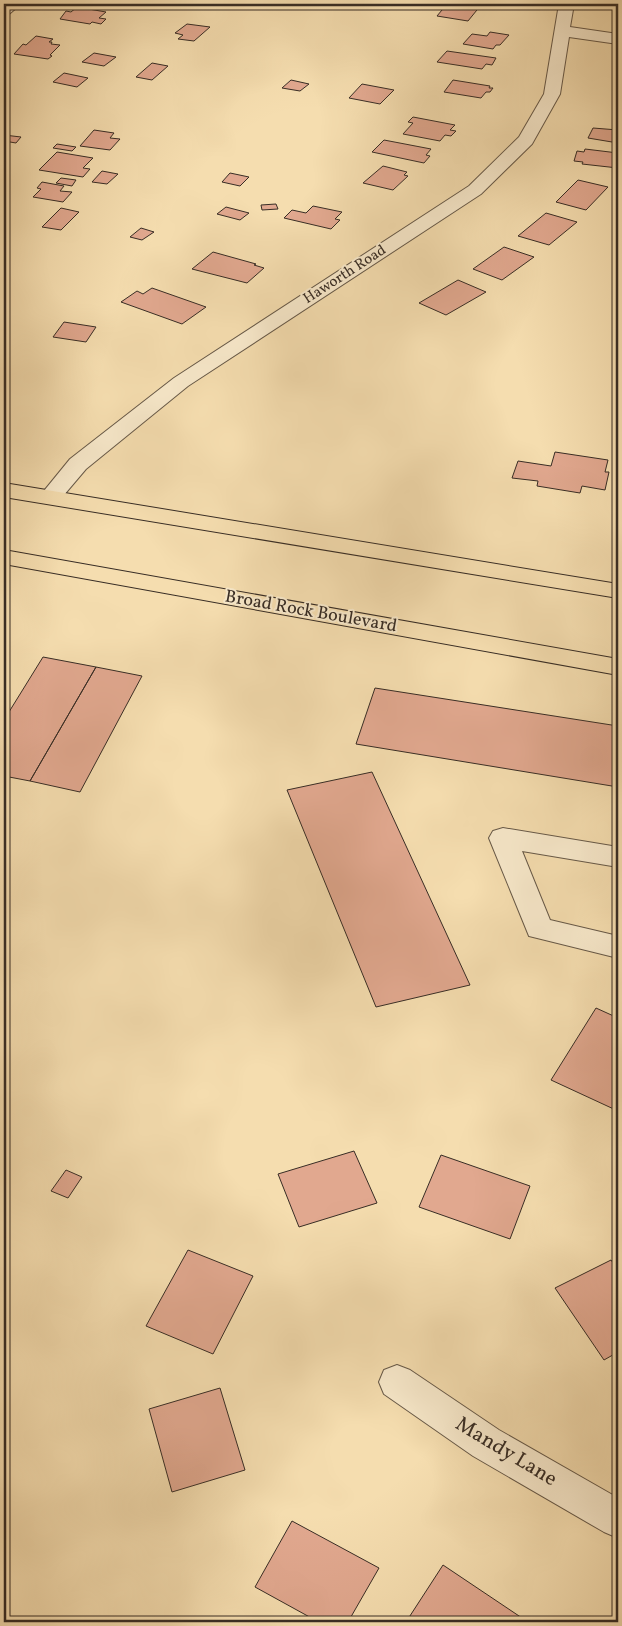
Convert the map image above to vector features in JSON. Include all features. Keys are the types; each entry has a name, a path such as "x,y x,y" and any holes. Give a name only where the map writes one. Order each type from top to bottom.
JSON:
{"main road":[{"path":"4,490 618,591"},
{"name":"Broad Rock Boulevard","path":"4,557 618,667"}],"street":[{"path":"4,11 13,4"},
{"name":"Haworth Road","path":"50,498 78,464 181,382 476,190 526,140 552,94 566,4"},
{"path":"562,31 618,39"},
{"path":"618,857 503,838 539,928 618,947"},
{"name":"Mandy Lane","path":"397,1382 486,1443 618,1519"}],"building":[{"path":"200,4 230,4 224,9"},
{"path":"447,4 481,5 468,21 437,16"},
{"path":"77,7 106,12 99,18 106,19 101,24 92,22 90,24 60,19 66,11 71,12"},
{"path":"187,24 210,27 194,41 178,39 183,35 175,33"},
{"path":"490,32 509,35 500,45 496,45 493,49 463,44 472,34 487,36"},
{"path":"36,36 53,39 49,42 52,42 51,44 60,45 48,59 14,54 23,44 26,45"},
{"path":"447,51 496,58 492,65 486,64 482,69 437,62"},
{"path":"94,53 116,57 104,66 82,62"},
{"path":"152,63 168,66 152,80 136,77"},
{"path":"64,73 88,78 77,87 53,82"},
{"path":"291,80 309,84 300,91 282,88"},
{"path":"453,80 493,88 481,98 444,92"},
{"path":"362,84 394,90 380,104 349,98"},
{"path":"413,117 455,125 450,130 456,131 451,136 445,135 440,141 403,134 413,123 408,122"},
{"path":"593,128 618,130 618,143 588,138"},
{"path":"94,130 114,133 110,138 120,139 110,150 80,146"},
{"path":"4,135 21,137 16,143 4,141"},
{"path":"384,140 431,149 426,155 430,156 424,163 372,152"},
{"path":"57,144 76,147 72,151 53,148"},
{"path":"585,149 618,153 618,168 582,164 583,162 574,161 577,151 584,152"},
{"path":"57,152 93,158 83,168 90,169 83,177 39,170"},
{"path":"383,166 407,172 404,175 408,176 393,190 363,183"},
{"path":"102,171 118,174 107,184 92,182"},
{"path":"230,173 249,177 240,186 222,182"},
{"path":"61,178 76,180 72,186 56,183"},
{"path":"578,180 608,187 586,210 556,202"},
{"path":"42,182 64,186 60,191 72,192 63,202 33,197 41,189 37,188"},
{"path":"276,204 278,209 262,210 261,205"},
{"path":"313,206 342,212 335,219 340,220 331,229 284,218 292,210 306,213"},
{"path":"226,207 249,213 240,220 217,214"},
{"path":"61,208 79,212 61,230 42,227"},
{"path":"546,213 577,222 549,245 518,236"},
{"path":"141,228 154,232 142,240 130,237"},
{"path":"504,247 534,257 502,280 473,269"},
{"path":"213,252 264,268 247,283 192,269"},
{"path":"458,280 486,292 446,315 419,303"},
{"path":"152,288 206,307 182,324 121,302 137,291 143,294"},
{"path":"64,322 96,327 86,342 53,337"},
{"path":"555,452 608,460 605,472 609,472 605,490 582,486 580,493 537,486 538,481 512,478 518,461 551,466"},
{"path":"43,657 96,667 30,781 4,776 4,720"},
{"path":"96,667 142,676 80,792 30,781"},
{"path":"375,688 618,726 618,787 356,744"},
{"path":"372,772 470,985 376,1007 287,790"},
{"path":"596,1008 618,1018 618,1111 551,1080"},
{"path":"354,1151 377,1203 299,1227 278,1174"},
{"path":"441,1155 530,1186 510,1239 419,1207"},
{"path":"66,1170 82,1177 68,1198 51,1191"},
{"path":"188,1250 253,1276 213,1354 146,1326"},
{"path":"611,1260 618,1270 618,1352 604,1360 555,1288"},
{"path":"220,1388 245,1470 172,1492 149,1409"},
{"path":"292,1521 379,1568 348,1622 314,1622 315,1620 255,1587"},
{"path":"443,1565 528,1622 406,1622"}]}
